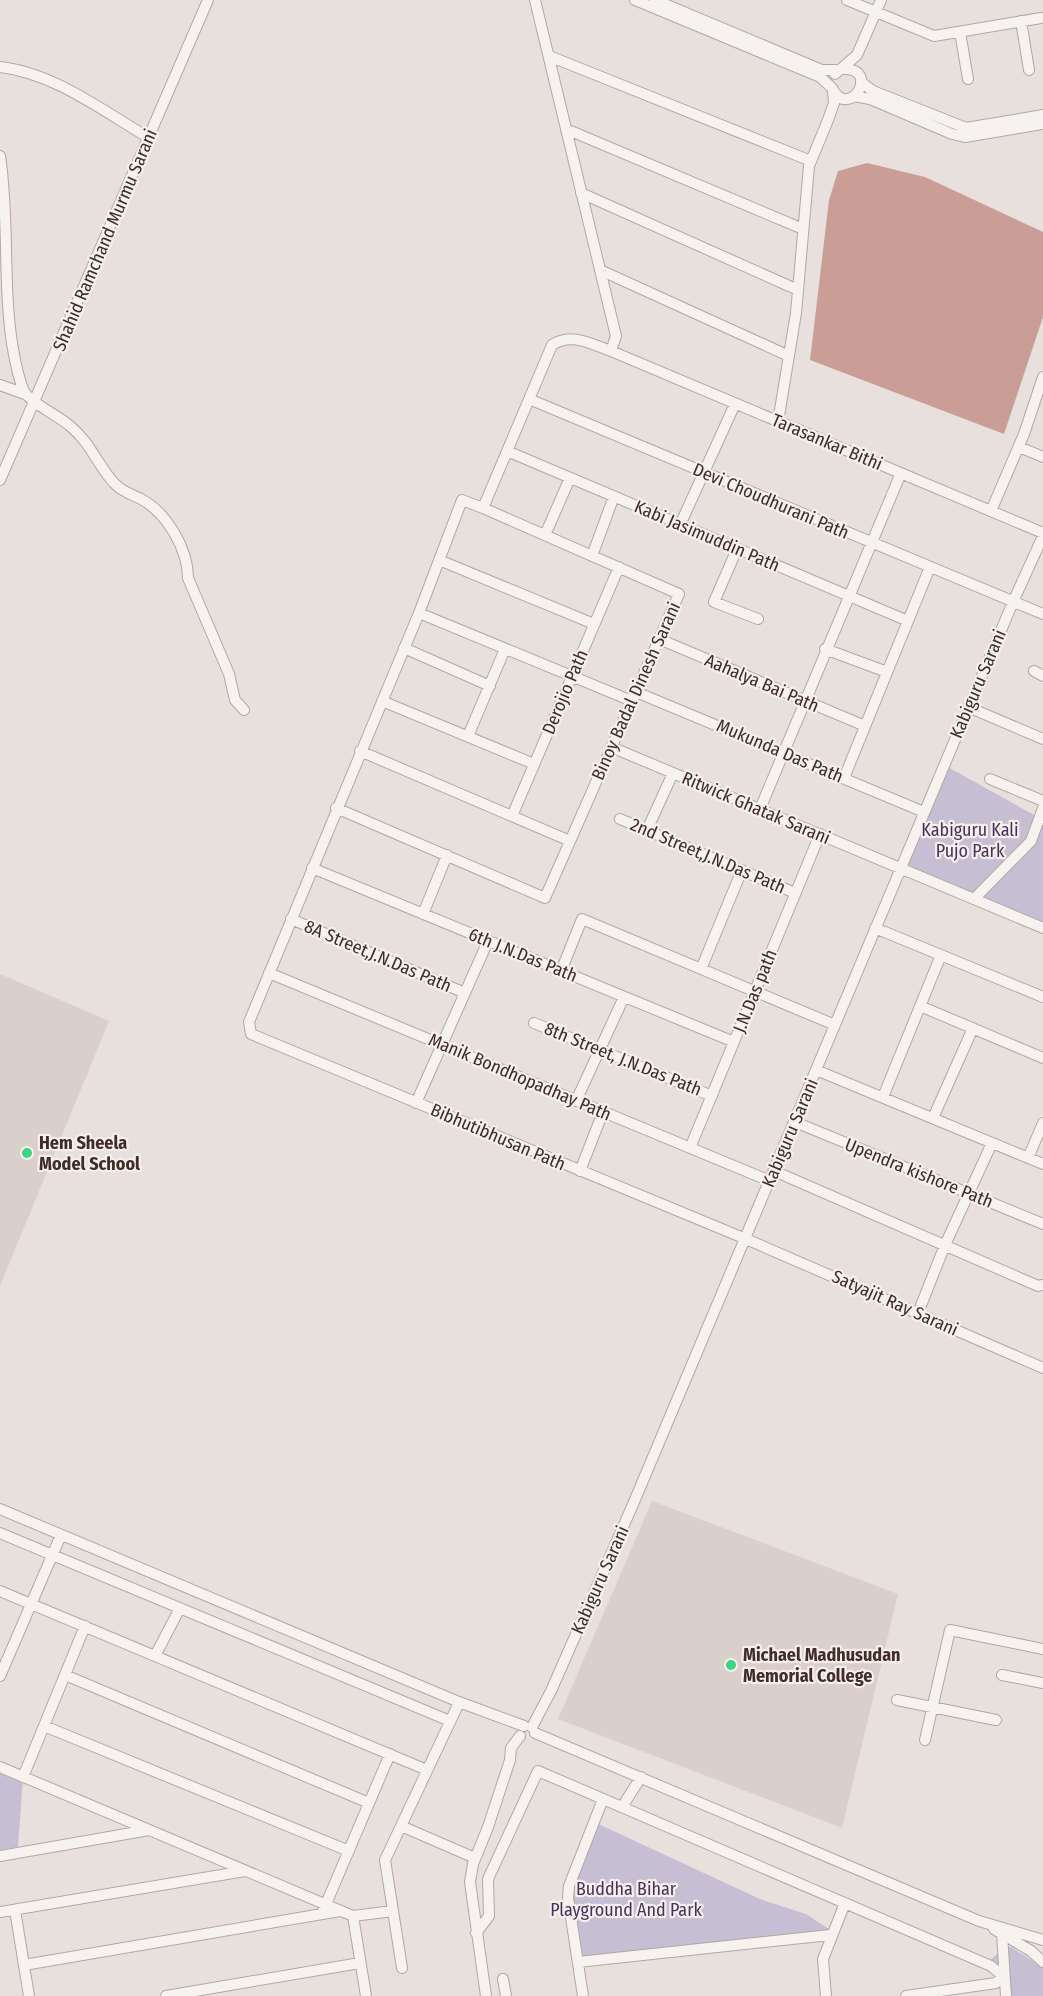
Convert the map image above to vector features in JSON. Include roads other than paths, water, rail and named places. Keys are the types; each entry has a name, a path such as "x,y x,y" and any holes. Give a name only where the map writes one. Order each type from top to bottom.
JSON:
{"street":[{"name":"Shahid Ramchand Murmu Sarani","path":"0,480 208,0"},
{"path":"269,973 404,648 462,500 483,508 552,345 562,338 575,339 611,351 616,336 536,0"},
{"path":"635,0 820,77 840,98 870,99 952,134 965,137 1043,124"},
{"path":"655,0 822,70 841,69 860,78 873,90 966,128 1043,115"},
{"path":"847,0 934,36 1041,18"},
{"path":"778,422 798,290 811,161 834,103 832,77 857,55 881,0"},
{"path":"1021,21 1029,70"},
{"path":"960,32 968,79"},
{"path":"828,120 842,104 852,98 860,78 862,45"},
{"path":"549,56 811,161"},
{"path":"0,68 18,69 68,91 149,138"},
{"path":"566,129 803,228"},
{"path":"0,156 5,190 5,317 12,356 25,394"},
{"path":"581,193 798,290"},
{"path":"600,270 789,356"},
{"name":"Tarasankar Bithi","path":"611,351 1043,534"},
{"path":"991,511 1019,447 1042,384"},
{"path":"0,385 25,394 78,432 93,449 113,482 125,493 142,500 156,510 168,526 188,562 188,578 230,674 235,700 244,710"},
{"name":"Devi Choudhurani Path","path":"529,399 1043,614"},
{"path":"680,525 735,404"},
{"path":"1019,447 1043,457"},
{"name":"Kabi Jasimuddin Path","path":"507,451 908,621"},
{"path":"760,809 825,649 850,597 901,473"},
{"path":"544,535 570,478"},
{"path":"592,556 614,496"},
{"name":"Binoy Badal Dinesh Sarani","path":"336,808 545,898 679,594 483,508"},
{"name":"Kabiguru Sarani","path":"486,1996 470,1882 475,1858 510,1760 511,1748 527,1732 542,1709 634,1502 1043,534"},
{"path":"737,549 714,602 758,619"},
{"path":"439,560 594,624"},
{"name":"Derojio Path","path":"512,816 619,567"},
{"path":"844,778 930,567"},
{"name":"Mukunda Das Path","path":"418,613 572,676 634,696 783,752 924,812"},
{"name":"Aahalya Bai Path","path":"659,639 865,726"},
{"path":"404,648 490,686"},
{"path":"468,736 505,649"},
{"path":"825,649 887,672"},
{"path":"382,701 534,764"},
{"path":"968,708 1043,739"},
{"name":"Ritwick Ghatak Sarani","path":"611,747 1043,928"},
{"path":"360,752 570,842"},
{"path":"647,830 673,773"},
{"path":"990,779 1043,801"},
{"path":"974,899 1031,841 1043,808"},
{"name":"2nd Street,J.N.Das Path","path":"620,819 795,893"},
{"name":"J.N.Das path","path":"690,1148 819,834"},
{"path":"423,914 447,855"},
{"name":"6th J.N.Das Path","path":"312,868 734,1042"},
{"path":"701,969 742,870"},
{"name":"8A Street,J.N.Das Path","path":"291,919 465,993"},
{"path":"561,971 582,919 835,1025"},
{"path":"875,928 1043,997"},
{"path":"416,1103 488,941"},
{"path":"883,1097 941,955"},
{"name":"Bibhutibhusan Path","path":"269,973 249,1022 251,1034 746,1239"},
{"name":"Manik Bondhopadhay Path","path":"269,973 690,1148 772,1176 945,1245 1038,1286 1043,1285"},
{"path":"576,1101 624,997"},
{"path":"920,1006 1043,1058"},
{"name":"8th Street, J.N.Das Path","path":"534,1023 712,1096"},
{"path":"933,1118 973,1028"},
{"path":"816,1070 1043,1164"},
{"path":"580,1171 603,1112"},
{"name":"Upendra kishore Path","path":"795,1122 1043,1224"},
{"path":"1028,1158 1043,1123"},
{"path":"918,1313 945,1245 992,1143"},
{"name":"Satyajit Ray Sarani","path":"746,1239 1043,1368"},
{"path":"0,1509 60,1537 457,1707 641,1777 979,1921 1031,1951 1043,1962"},
{"path":"0,1515 60,1537 527,1732"},
{"path":"0,1533 450,1721"},
{"path":"0,1676 4,1657 31,1604 60,1537"},
{"path":"0,1591 428,1770"},
{"path":"155,1656 180,1608"},
{"path":"23,1777 85,1626"},
{"path":"925,1740 950,1630 1043,1649"},
{"path":"65,1675 369,1803"},
{"path":"1002,1675 1043,1683"},
{"path":"897,1700 996,1720"},
{"path":"402,1968 385,1860 457,1707"},
{"path":"44,1726 349,1851"},
{"path":"324,1910 390,1754"},
{"path":"0,1767 246,1871 324,1910"},
{"path":"476,1933 489,1916 488,1879 538,1771 991,1966 1003,1976"},
{"path":"622,1807 641,1777"},
{"path":"583,1996 568,1898 569,1886 603,1799"},
{"path":"401,1826 475,1858"},
{"path":"0,1856 149,1830"},
{"path":"0,1912 246,1871"},
{"path":"826,1996 823,1959 830,1935 845,1903"},
{"path":"15,1910 29,1996"},
{"path":"24,1965 324,1910 340,1911 353,1916 393,1911"},
{"path":"353,1916 366,1996"},
{"path":"979,1921 1043,1940"},
{"path":"1002,1934 1006,1996"},
{"path":"578,1962 830,1935"},
{"path":"166,1996 360,1963"},
{"path":"907,1996 996,1983 1003,1976"},
{"path":"503,1979 506,1996"}],"place":[{"name":"Hem Sheela Model School","path":"27,1153"},
{"name":"Michael Madhusudan Memorial College","path":"731,1665"}],"park label":[{"name":"Kabiguru Kali Pujo Park","path":"970,840"},
{"name":"Buddha Bihar Playground And Park","path":"626,1899"}]}
